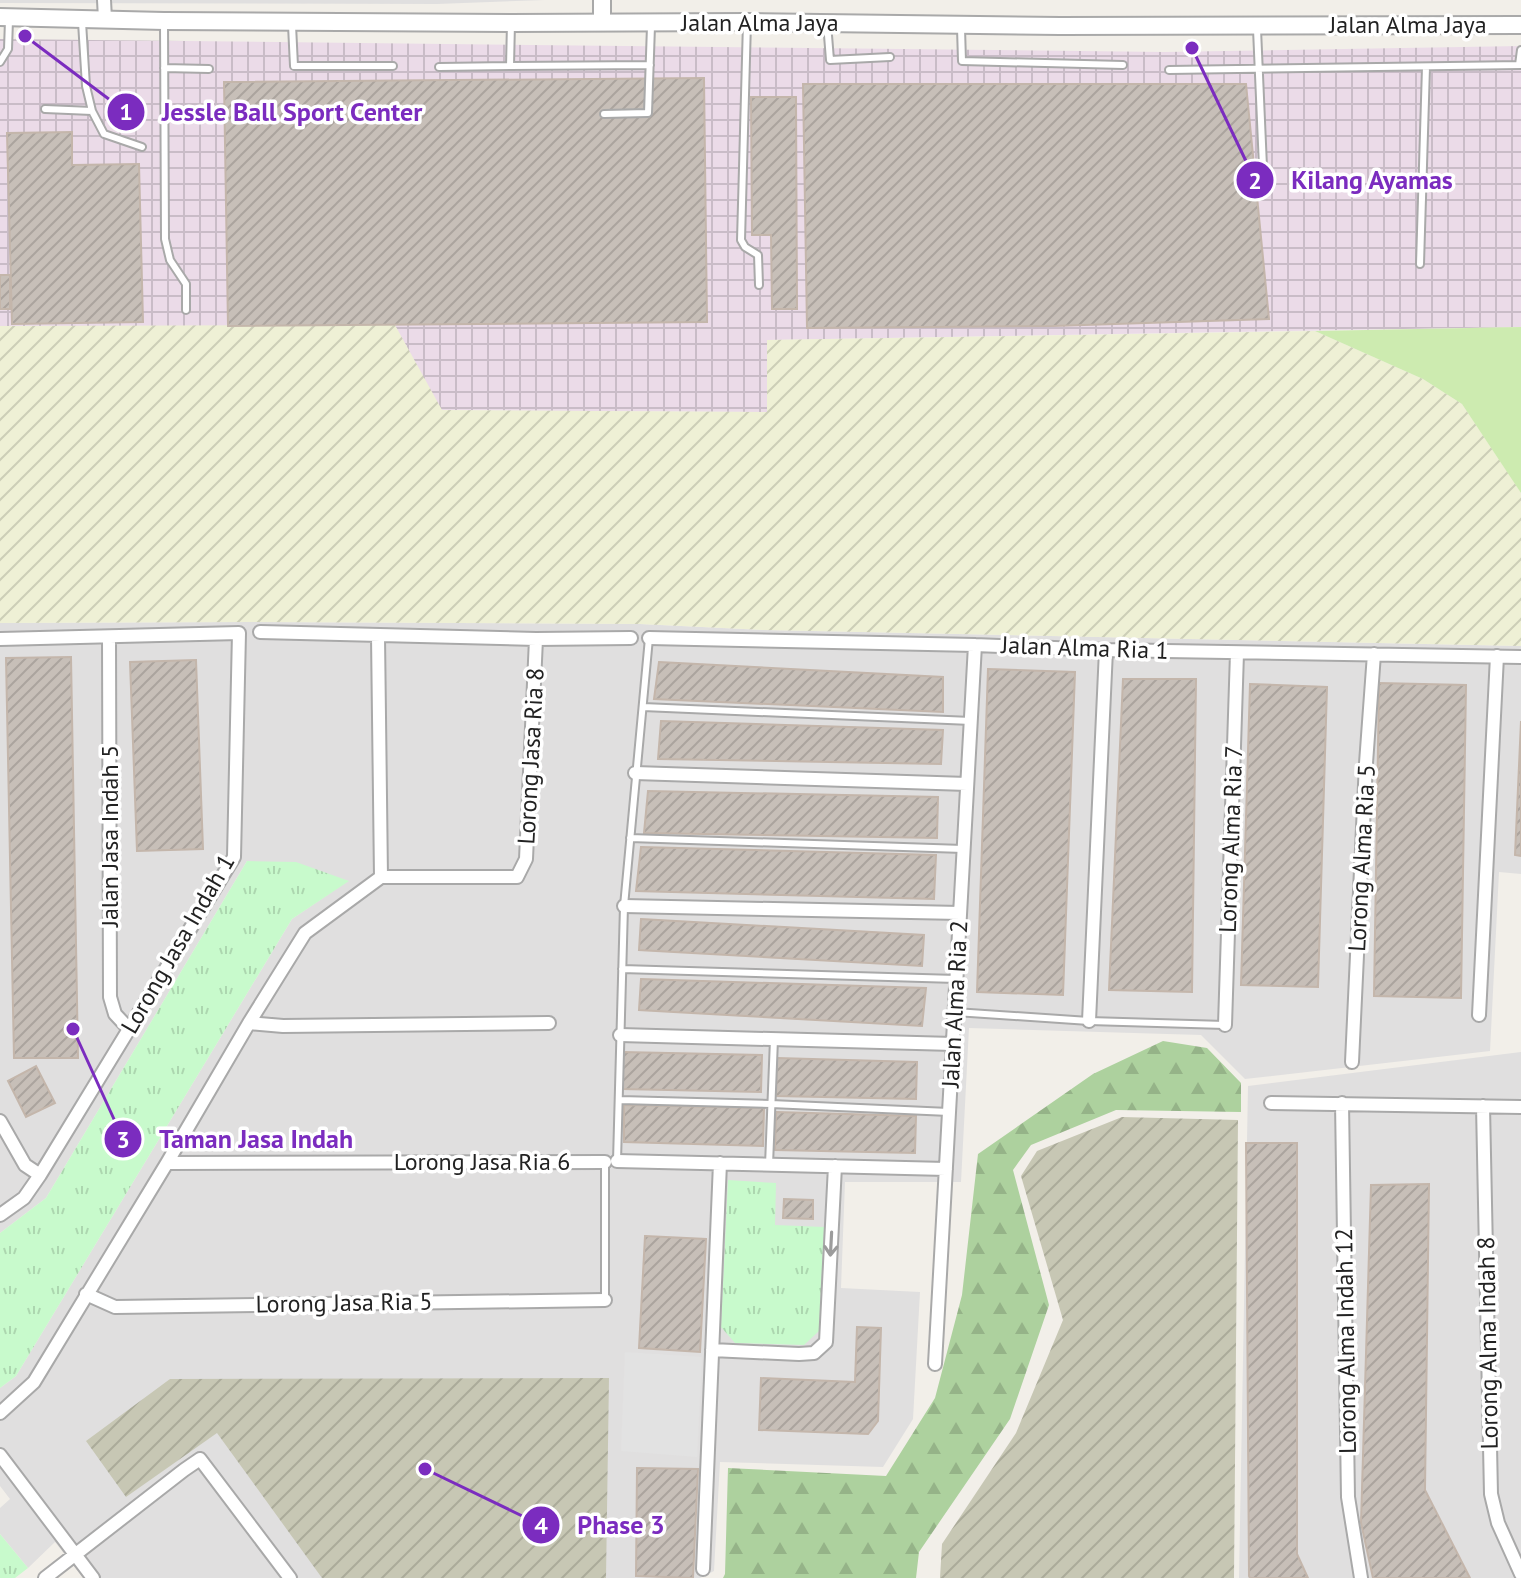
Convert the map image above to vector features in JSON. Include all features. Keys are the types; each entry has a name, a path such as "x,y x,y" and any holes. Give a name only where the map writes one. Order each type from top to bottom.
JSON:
{"street":[{"path":"104,0 105,19"},
{"path":"602,0 602,22"},
{"name":"Jalan Alma Jaya","path":"5,17 511,23 1521,25"},
{"path":"260,632 536,639 631,638"},
{"name":"Lorong Jasa Indah 1","path":"0,1215 24,1198 40,1175 234,857 239,633 109,637"},
{"path":"0,1413 34,1382 305,933 381,877 378,636"},
{"path":"0,639 109,637"},
{"name":"Jalan Jasa Indah 5","path":"109,637 110,997 115,1014 129,1029"},
{"name":"Jalan Alma Ria 1","path":"649,638 1521,657"},
{"name":"Lorong Jasa Ria 8","path":"381,877 517,877 526,859 536,639"},
{"name":"Jalan Alma Ria 2","path":"935,1364 975,645"},
{"path":"1089,1021 1106,650"},
{"name":"Lorong Alma Ria 7","path":"1225,1025 1237,653"},
{"name":"Lorong Alma Ria 5","path":"1352,1062 1374,654"},
{"path":"1479,1015 1497,656"},
{"path":"635,773 967,784"},
{"path":"624,906 960,913"},
{"path":"249,1023 283,1026 549,1023"},
{"path":"620,1035 953,1044"},
{"path":"1271,1103 1521,1107"},
{"name":"Lorong Alma Indah 12","path":"1342,1103 1348,1497 1361,1578"},
{"name":"Lorong Alma Indah 8","path":"1483,1106 1491,1494 1498,1523 1521,1574"},
{"path":"0,1121 25,1165 40,1175"},
{"name":"Lorong Jasa Ria 6","path":"167,1163 611,1162 946,1169"},
{"path":"703,1569 720,1163"},
{"path":"712,1350 814,1353 826,1342 835,1166"},
{"name":"Lorong Jasa Ria 5","path":"86,1294 115,1307 605,1300"},
{"path":"0,1455 93,1578"},
{"path":"45,1578 200,1459 290,1578"}],"lane":[{"path":"0,62 8,49 5,17"},
{"path":"82,18 86,86 92,111 104,134 142,147"},
{"path":"164,21 165,239 170,260 186,284 186,310"},
{"path":"292,21 294,66 393,66"},
{"path":"604,114 648,113 651,22"},
{"path":"747,22 741,240 745,247 758,255 759,285"},
{"path":"510,66 511,23"},
{"path":"827,23 830,60 890,57"},
{"path":"961,24 962,61 1123,65"},
{"path":"1257,25 1264,190"},
{"path":"1169,70 1520,65 1521,50"},
{"path":"439,67 650,65"},
{"path":"1420,264 1426,67"},
{"path":"164,68 209,69"},
{"path":"45,109 92,111"},
{"path":"605,1300 611,1162 620,1100 624,906 649,638"},
{"path":"643,707 971,721"},
{"path":"630,838 964,849"},
{"path":"622,969 956,979"},
{"path":"955,1012 1089,1021 1225,1025"},
{"path":"769,1165 774,1039"},
{"path":"620,1100 949,1112"}],"shaded area":[{"path":"0,0 545,0 437,4 0,3"},
{"path":"0,39 1164,52 1521,46 1521,327 768,340 768,412 442,410 0,327"},
{"path":"395,325 442,410 767,412 767,340 1315,331 1423,379 1462,404 1511,477 1521,493 1521,646 764,630 640,624 0,623 0,326"},
{"path":"0,623 640,624 764,630 1521,646 1521,874 1499,872 1490,1051 1245,1079 1201,1035 969,1028 961,1182 845,1182 841,1288 920,1292 913,1419 883,1467 720,1462 714,1571 700,1578 83,1578 55,1542 28,1568 0,1534 0,1508 10,1499 0,1486 0,1388 16,1376 292,919 348,881 247,861 46,1198 0,1233"},
{"path":"1521,1052 1521,1578 1239,1578 1248,1086"},
{"path":"1122,1117 1238,1120 1234,1578 940,1578 942,1544 1016,1433 1063,1320 1021,1176 1037,1151"},
{"path":"625,1352 702,1357 697,1457 621,1451"},
{"path":"609,1378 606,1578 322,1578 217,1433 126,1497 86,1441 170,1379"}],"green space":[{"path":"1521,327 1521,493 1462,404 1423,379 1315,331"},
{"path":"247,861 296,862 349,881 292,919 16,1376 0,1388 0,1233 46,1198"},
{"path":"1163,1041 1207,1048 1241,1083 1241,1112 1116,1110 1031,1145 1013,1170 1049,1305 1010,1419 919,1552 916,1578 723,1578 728,1468 886,1476 935,1398 962,1295 978,1154 1093,1074"},
{"path":"728,1180 776,1183 775,1225 824,1227 819,1331 804,1345 735,1343 721,1327"},
{"path":"0,1534 28,1568 15,1578 0,1578"}],"building":[{"path":"704,78 707,322 228,326 224,82"},
{"path":"803,84 1246,84 1269,319 1053,326 807,328"},
{"path":"751,97 796,97 797,309 772,309 771,235 752,235"},
{"path":"72,132 72,165 139,164 143,322 12,324 7,133"},
{"path":"0,275 10,275 10,309 0,309"},
{"path":"71,657 78,1058 14,1058 6,658"},
{"path":"196,660 203,849 137,851 130,662"},
{"path":"659,662 943,677 943,712 654,699"},
{"path":"988,669 1075,672 1063,995 977,992"},
{"path":"1123,679 1196,679 1192,992 1109,990"},
{"path":"1379,683 1466,685 1461,998 1374,996"},
{"path":"1250,684 1327,687 1318,987 1241,985"},
{"path":"661,721 943,730 941,764 658,759"},
{"path":"1521,721 1521,856 1515,855"},
{"path":"648,791 938,797 937,838 644,833"},
{"path":"641,847 936,855 934,899 636,891"},
{"path":"641,919 924,935 922,966 639,950"},
{"path":"641,979 926,988 922,1026 639,1010"},
{"path":"622,1052 762,1055 761,1092 622,1089"},
{"path":"777,1058 917,1062 916,1099 776,1096"},
{"path":"36,1066 55,1103 26,1117 8,1081"},
{"path":"624,1105 764,1108 763,1146 624,1142"},
{"path":"776,1112 916,1116 915,1153 775,1150"},
{"path":"1246,1143 1297,1143 1297,1554 1308,1578 1249,1576"},
{"path":"1429,1184 1425,1490 1470,1578 1373,1578 1361,1523 1371,1185"},
{"path":"784,1199 813,1200 813,1219 783,1218"},
{"path":"645,1236 706,1239 700,1352 639,1348"},
{"path":"857,1327 881,1328 878,1421 868,1434 759,1430 761,1378 855,1382"},
{"path":"637,1468 698,1469 693,1578 636,1576"}],"place":[{"name":"Jessle Ball Sport Center","path":"25,36"},
{"name":"Kilang Ayamas","path":"1192,48"},
{"name":"Taman Jasa Indah","path":"73,1029"},
{"name":"Phase 3","path":"425,1469"}]}
